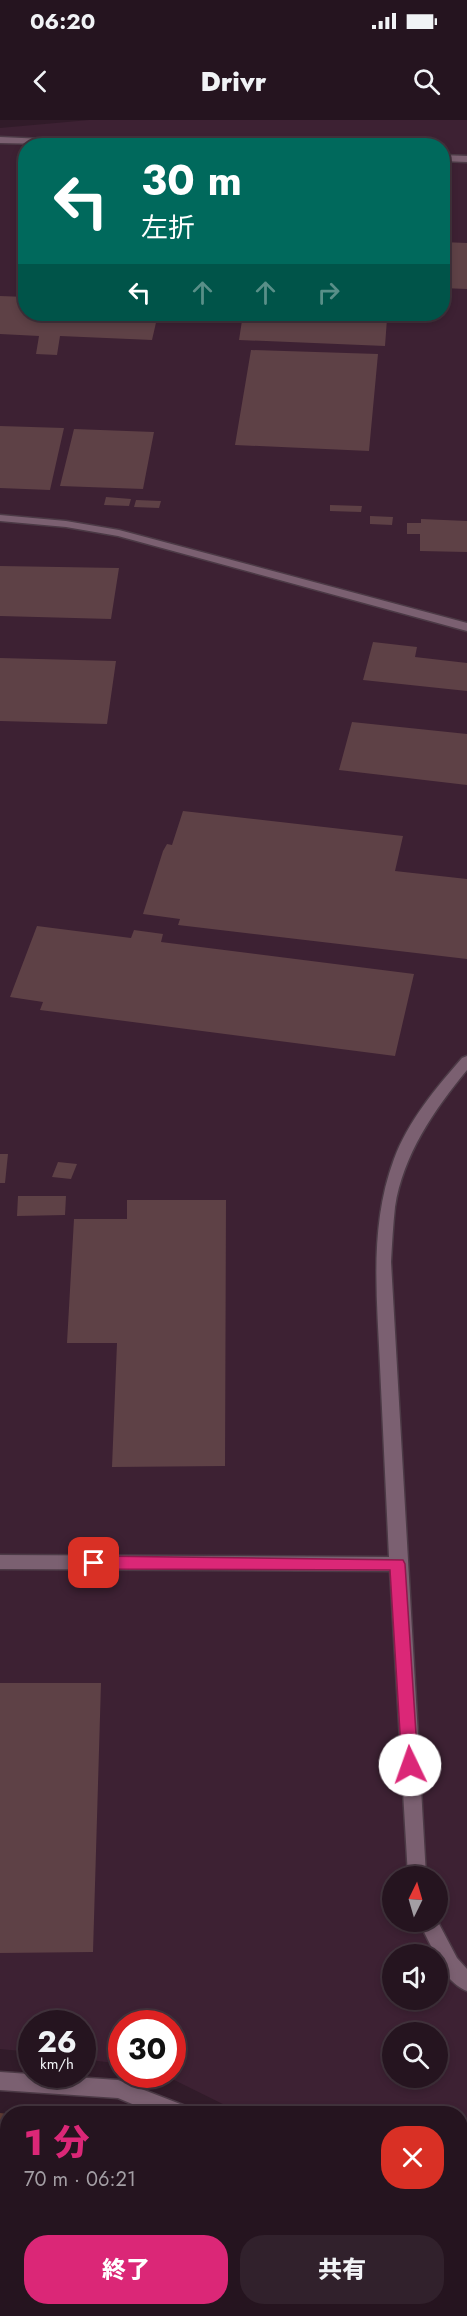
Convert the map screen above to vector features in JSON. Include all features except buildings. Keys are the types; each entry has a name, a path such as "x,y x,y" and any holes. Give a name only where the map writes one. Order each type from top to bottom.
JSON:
{"street":[{"path":"0,140 18,141"},
{"path":"450,158 467,159"},
{"path":"0,518 66,524 119,533 467,627"},
{"path":"416,1866 383,1262 388,1205 402,1158 419,1125 440,1093 467,1061"},
{"path":"0,1562 398,1564"},
{"path":"433,1932 450,1964 467,1982"},
{"path":"0,2080 118,2089 161,2106"}],"shaded area":[{"path":"89,120 467,120 467,2106 227,2106 186,2086 186,2010 108,2010 108,2062 96,2061 96,2010 18,2010 18,2051 0,2049 0,128"}],"route":[{"path":"94,1563 398,1564 410,1765"}]}
